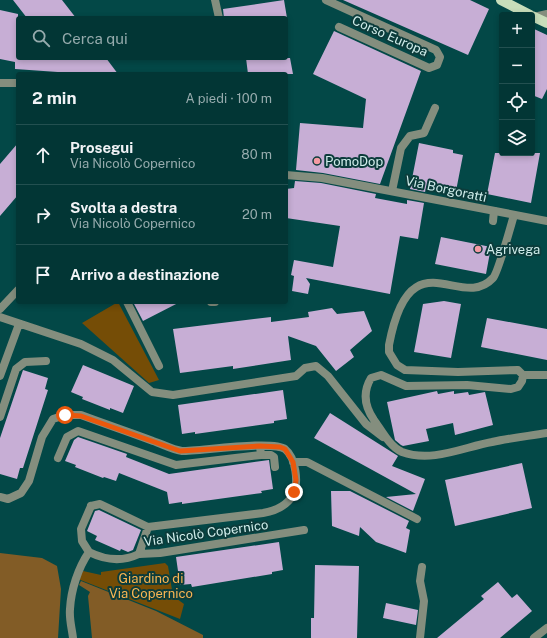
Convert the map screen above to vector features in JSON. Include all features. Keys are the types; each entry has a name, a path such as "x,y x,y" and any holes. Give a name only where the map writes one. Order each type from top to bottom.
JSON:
{"main road":[{"path":"500,0 524,12"},
{"path":"535,17 547,23"}],"street":[{"path":"214,0 218,16"},
{"name":"Corso Europa","path":"326,0 436,50 440,57 437,65 429,68 339,27"},
{"path":"535,16 547,14"},
{"path":"0,83 16,84"},
{"name":"Via Borgoratti","path":"392,190 401,148 410,136 424,133 435,108"},
{"name":"Via Borgoratti","path":"288,175 322,178 392,190 514,215 547,220"},
{"name":"Via Borgoratti","path":"493,221 494,211"},
{"path":"514,215 494,278 485,285 471,288 432,282 415,287 402,300 388,345 389,352 398,365 405,370 458,372 518,370 523,375 547,375"},
{"path":"0,309 16,292"},
{"path":"128,304 159,366"},
{"path":"0,317 81,344 113,360 152,392 173,395 296,376 305,368 316,366 328,376 366,424 402,452 428,455 449,453 491,442 547,433"},
{"path":"0,376 19,324"},
{"path":"0,417 16,369 25,362 46,361"},
{"path":"390,443 367,408 365,394 371,378 381,375 406,386 467,385 511,389 518,386 522,381 523,375"},
{"path":"0,497 8,500 22,493 29,481 42,437 53,419 65,415 81,416 180,451 260,446 280,447 285,449 293,462 307,462 417,519"},
{"path":"58,458 67,437 78,431 176,465 271,455 274,457 275,467"},
{"path":"260,446 261,455"},
{"name":"Via Nicolò Copernico","path":"89,552 82,541 81,529 91,506 100,504 148,527 275,511 289,501 294,492 296,480 293,462"},
{"name":"Via Nicolò Copernico","path":"148,527 139,554 160,553 304,530"},
{"path":"73,638 69,611 72,595 82,562 89,552 98,556 119,559 130,558 139,554"},
{"path":"420,638 424,601 420,581 422,567"},
{"path":"534,638 547,628"}],"green space":[{"path":"115,304 119,304 159,380 149,383 82,323"},
{"name":"Giardino di Via Copernico","path":"165,563 168,566 173,596 184,604 180,619 78,579 83,571 101,575 101,572"}],"shaded area":[{"path":"0,553 42,558 57,566 61,589 58,638 0,638"},
{"path":"81,581 156,611 203,635 203,638 92,638 88,596 90,592 79,585"}],"building":[{"path":"13,0 62,0 74,16 25,16"},
{"path":"284,0 287,16 224,16 223,9"},
{"path":"343,0 470,0 489,9 468,55"},
{"path":"0,10 18,14 18,16 16,16 16,60 108,60 116,72 58,72 15,69 15,62 0,59"},
{"path":"535,29 547,35 547,89 542,99 535,96"},
{"path":"334,31 421,71 380,184 323,173 296,170 300,123 363,128 366,99 313,74"},
{"path":"288,58 290,58 293,74 288,74 288,72 248,72 246,60 288,60"},
{"path":"419,143 453,150 453,153 463,155 456,191 427,185 425,192 410,189"},
{"path":"16,145 16,197 0,216 0,164"},
{"path":"495,153 499,153 499,156 535,156 535,153 540,153 531,203 487,194"},
{"path":"295,181 321,183 376,194 375,198 407,204 407,200 424,203 418,239 400,236 390,294 306,278 310,284 308,294 292,291 294,276 291,275 294,260 333,267 340,226 288,218 288,189 294,188"},
{"path":"441,237 491,247 486,274 435,264"},
{"path":"444,301 461,304 451,358 414,352 423,304"},
{"path":"134,304 176,304 143,321"},
{"path":"332,308 337,314 364,311 372,331 350,350 354,357 336,371 316,346 288,336 291,360 233,369 233,366 180,373 173,329 271,317 271,322 309,317 308,312"},
{"path":"487,318 547,329 547,360 481,347"},
{"path":"83,365 134,386 123,413 110,408 110,410 82,399 83,397 71,392"},
{"path":"23,370 48,378 45,389 48,390 23,468 20,468 17,479 0,474 0,438"},
{"path":"283,390 287,419 274,421 274,423 195,434 195,432 182,434 178,405"},
{"path":"437,391 438,394 454,391 454,394 468,392 469,395 485,392 493,425 455,435 453,423 426,429 429,441 403,446 401,445 395,440 387,402"},
{"path":"330,413 398,456 392,466 425,479 413,511 386,497 416,494 314,438"},
{"path":"78,437 127,454 126,457 169,474 269,460 273,489 261,491 262,493 182,504 182,502 169,504 167,492 119,473 116,481 103,478 75,467 76,465 65,461 74,440"},
{"path":"522,463 532,508 455,526 445,480"},
{"path":"331,491 350,491 409,521 406,528 410,530 406,553 376,542 360,527 359,536 332,526"},
{"path":"99,510 141,530 133,550 128,552 121,549 120,551 95,540 97,536 87,531 95,511"},
{"path":"279,542 283,570 272,572 272,574 192,587 191,584 180,585 176,557"},
{"path":"315,565 359,566 357,638 311,638 311,618 314,618"},
{"path":"498,582 512,598 517,594 532,611 500,638 437,638 484,599 481,596"},
{"path":"386,603 418,610 416,625 383,618"}],"place":[{"name":"PomoDop","path":"317,161"},
{"name":"Agrivega","path":"478,249"}],"route":[{"path":"65,415 81,416 180,451 260,446 280,447 285,449 293,462 296,480 294,492"}]}
